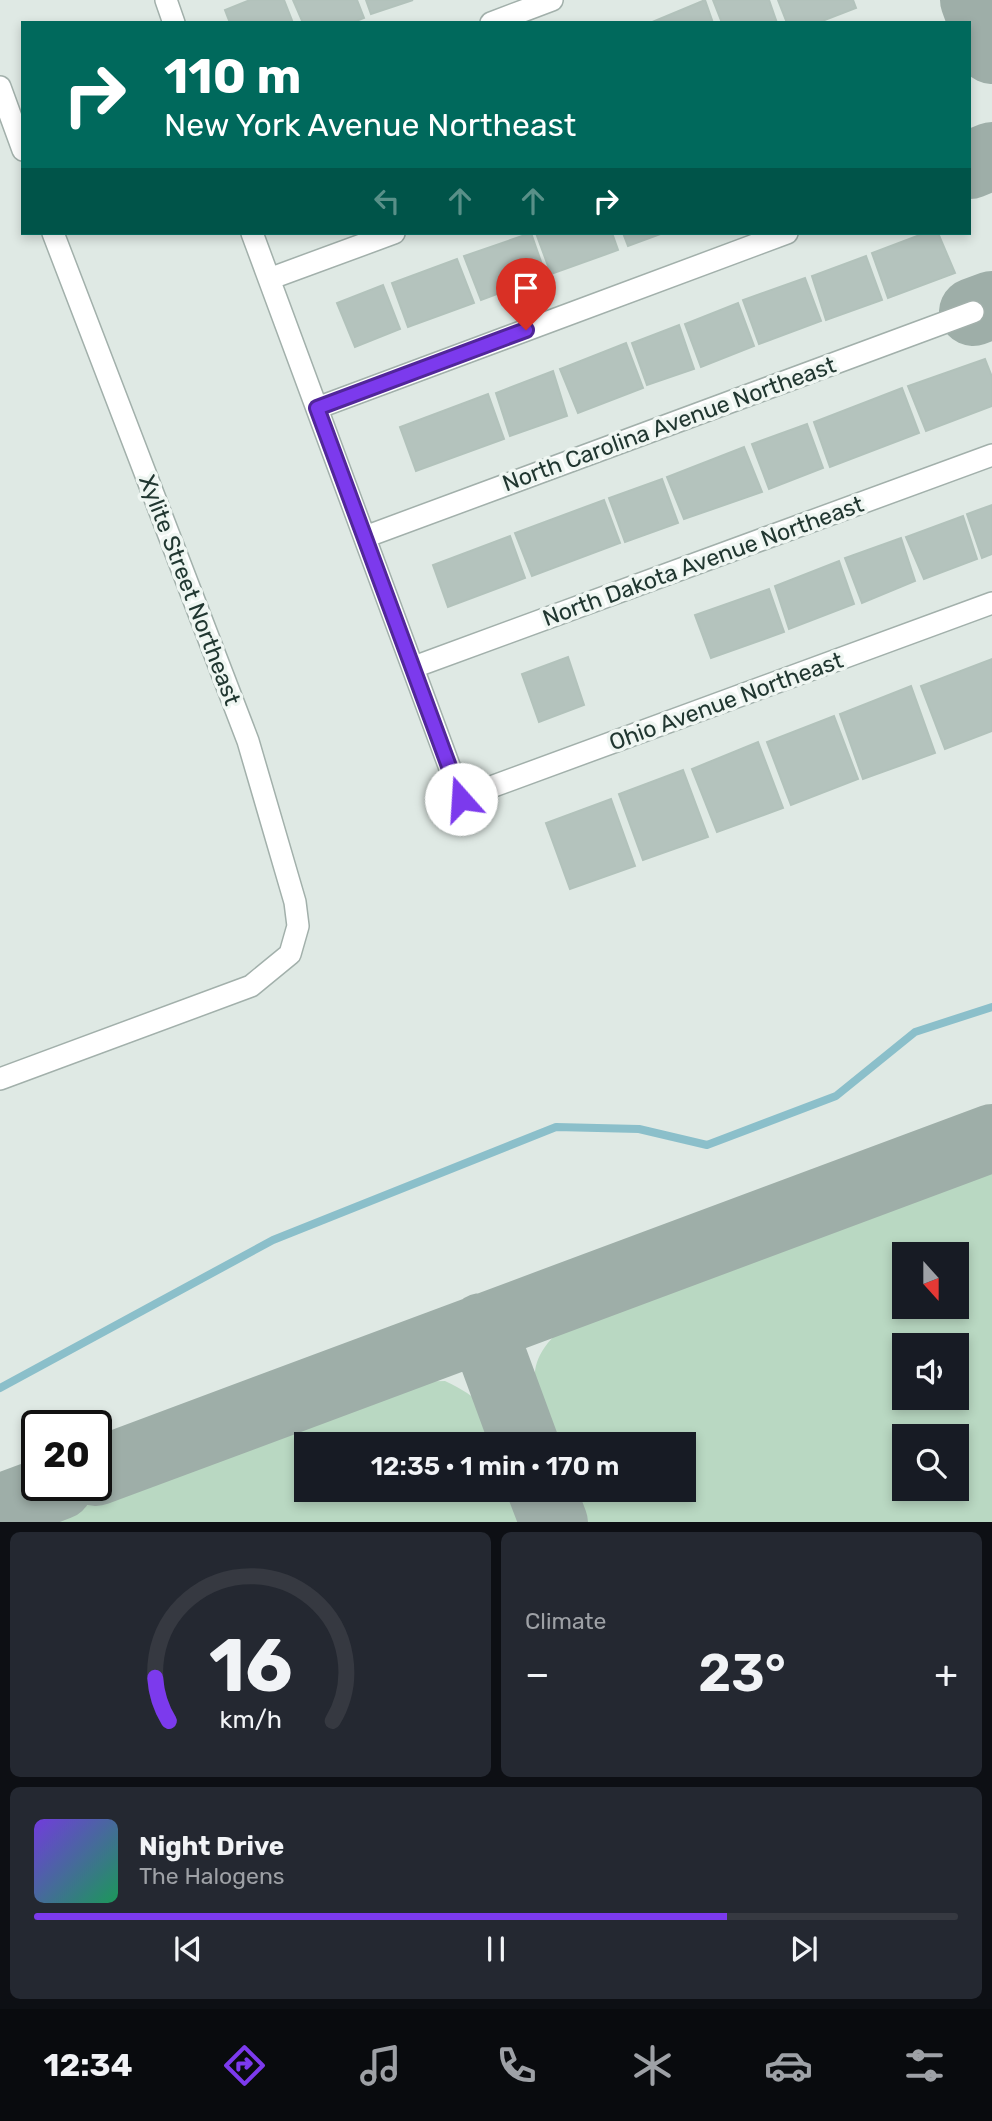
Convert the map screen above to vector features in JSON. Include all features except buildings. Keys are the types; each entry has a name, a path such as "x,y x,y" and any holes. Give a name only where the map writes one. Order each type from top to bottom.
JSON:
{"street":[{"path":"166,0 173,21"},
{"path":"496,21 552,0"},
{"path":"0,87 21,145"},
{"name":"Xylite Street Northeast","path":"0,1079 251,986 290,954 298,926 295,902 248,741 54,235"},
{"path":"253,235 414,667"},
{"path":"270,279 389,235"},
{"path":"317,408 782,235"},
{"name":"North Carolina Avenue Northeast","path":"365,537 973,312"},
{"name":"North Dakota Avenue Northeast","path":"414,667 992,455"},
{"name":"Ohio Avenue Northeast","path":"414,667 461,799 992,603"}],"green space":[{"path":"992,1163 992,1522 583,1522 575,1502 696,1502 696,1432 549,1432 535,1387 535,1372 547,1344 580,1315"},
{"path":"445,1381 467,1393 487,1412 496,1432 294,1432 294,1502 523,1502 530,1522 27,1522 84,1501 112,1501 112,1491 406,1382"}],"waterway":[{"path":"0,1388 273,1240 556,1127 639,1129 707,1145 836,1096 915,1032 992,1007"},
{"path":"0,1488 12,1522"}],"taxiway":[{"path":"974,0 992,50"},
{"path":"971,165 992,156"},
{"path":"973,312 992,305"},
{"path":"112,1466 992,1138"},
{"path":"482,1327 521,1432"},
{"path":"0,1508 21,1500"},
{"path":"546,1502 554,1522"}],"route":[{"path":"461,799 317,408 526,330"}]}
